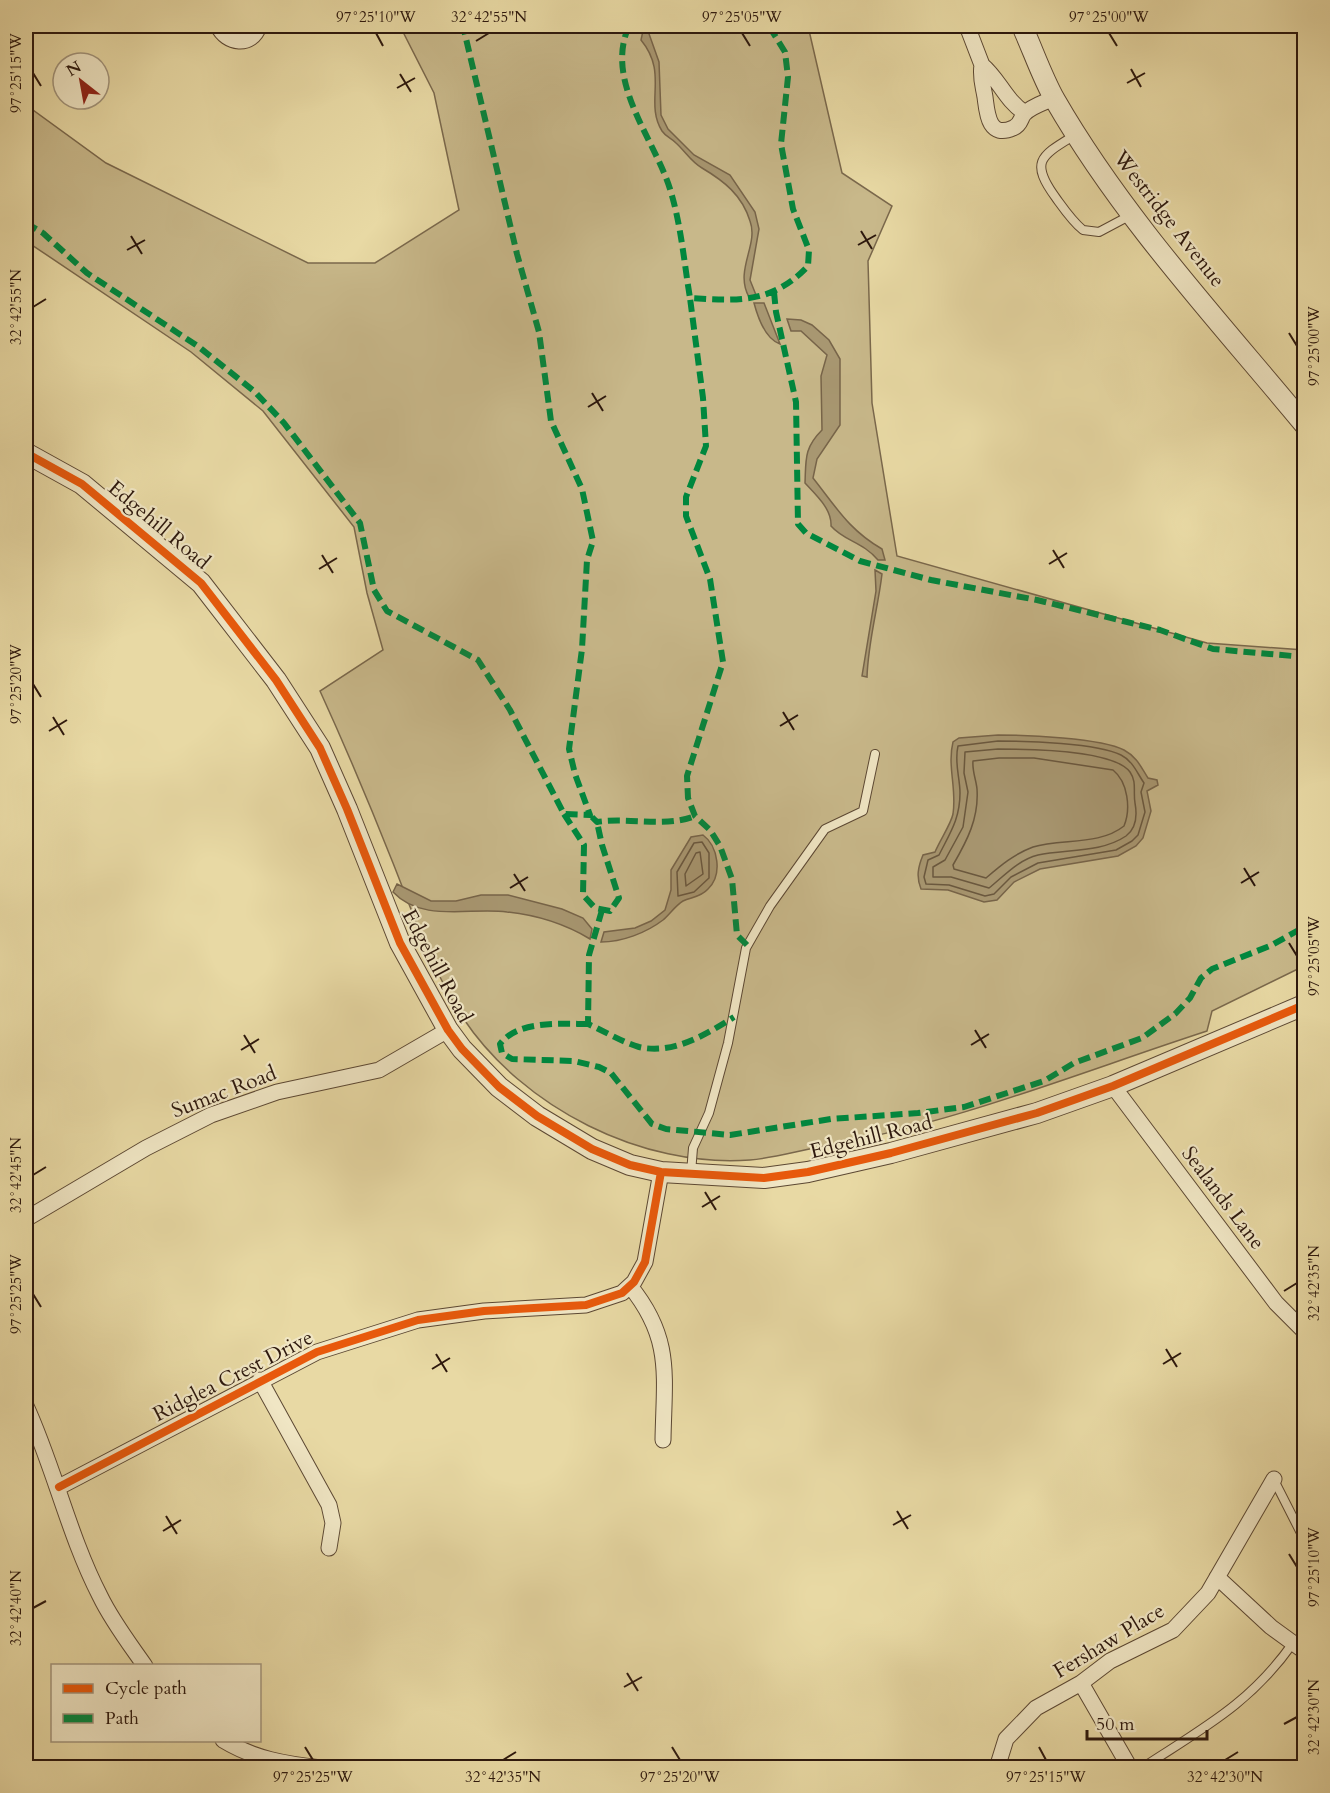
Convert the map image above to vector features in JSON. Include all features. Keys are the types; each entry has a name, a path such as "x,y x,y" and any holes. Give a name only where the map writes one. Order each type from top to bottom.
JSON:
{"street":[{"path":"218,26 225,37 236,41 245,41 255,35 259,26"},
{"path":"967,26 982,65 980,81 990,124 999,129 1011,129 1020,124 1025,113 1054,98"},
{"name":"Westridge Avenue","path":"1022,26 1054,98 1076,134 1132,214 1305,424"},
{"path":"982,65 995,75 1007,97 1025,113"},
{"path":"985,97 1002,89"},
{"name":"Edgehill Road","path":"26,453 82,484 201,583 276,680 320,748 347,809 400,943 448,1030 462,1049 499,1087 537,1116 592,1149 630,1165 661,1172 764,1178 808,1172 891,1153 1036,1113 1113,1086 1305,1005"},
{"name":"Sumac Road","path":"26,1219 146,1148 211,1115 277,1092 379,1070 448,1030"},
{"name":"Sealands Lane","path":"1113,1086 1276,1303 1305,1331"},
{"path":"661,1172 645,1262 630,1286 649,1309 660,1336 664,1358 663,1440"},
{"name":"Ridglea Crest Drive","path":"59,1487 316,1352 418,1320 484,1311 586,1305 622,1293 630,1286"},
{"path":"260,1380 328,1505 333,1523 329,1548"},
{"path":"26,1406 99,1595 144,1664"},
{"name":"Fershaw Place","path":"997,1767 1006,1739 1036,1708 1081,1683 1110,1660 1173,1630 1208,1593 1274,1479"},
{"path":"1217,1577 1271,1627 1299,1647"},
{"path":"1081,1683 1130,1767"},
{"path":"227,1742 260,1758 283,1764 321,1767"}],"lane":[{"path":"1076,134 1047,154 1040,170 1046,184 1076,225 1090,233 1109,229 1132,214"},
{"path":"691,1174 693,1149 709,1113 726,1052 746,948 770,906 825,829 863,811 875,754"},
{"path":"1274,1479 1305,1539"},
{"path":"1142,1767 1233,1709 1299,1647"}],"shaded area":[{"path":"400,26 808,26 842,173 892,206 868,261 872,403 897,556 1207,643 1304,650 1304,966 1212,1011 1207,1031 1015,1096 918,1125 870,1137 750,1160 709,1160 668,1154 628,1142 588,1126 552,1105 518,1079 488,1050 463,1018 433,962 367,798 320,691 383,650 367,593 354,527 263,411 191,352 26,241 26,105 106,163 308,263 375,263 459,210 434,93"}],"water":[{"path":"644,26 649,26 648,31 659,62 661,115 668,129 694,155 730,175 755,212 759,229 750,280 756,295 749,297 745,287 745,267 752,239 747,212 737,196 725,184 695,163 665,135 657,120 654,64 641,40"},
{"path":"754,303 764,303 780,344 766,333"},
{"path":"787,319 801,320 812,325 829,340 840,359 840,425 817,459 813,478 852,526 882,549 885,560 878,560 866,549 836,531 831,526 826,508 805,483 809,448 822,430 821,376 827,355 801,331 791,331"},
{"path":"875,570 882,574 867,677 862,676 876,591"},
{"path":"998,735 1081,740 1124,750 1138,762 1148,778 1157,780 1158,785 1147,791 1151,811 1143,838 1136,846 1118,856 1040,869 1014,882 997,900 984,902 948,890 921,889 918,872 923,855 935,852 953,814 951,751 953,742 959,738"},
{"path":"703,835 712,846 717,861 716,876 708,889 680,903 663,920 649,929 634,936 601,942 604,932 635,928 651,921 665,910 671,890 671,870 691,837"},
{"path":"397,884 431,901 456,901 481,895 508,895 562,909 583,918 592,929 590,939 550,921 529,915 493,911 447,912 418,908 405,902 393,892"}],"marked path":[{"path":"26,223 43,233 87,273 199,347 255,392 284,423 360,523 374,590 387,611 478,660 510,710 564,814 590,815 575,774 569,749 582,649 587,560 593,541 582,489 551,421 539,332 517,254 463,26"},
{"path":"629,26 623,47 623,68 627,88 634,109 663,170 674,202 690,298"},
{"path":"747,945 737,935 732,879 720,846 710,830 695,816 688,798 687,776 723,662 710,579 686,516 686,497 706,446 703,398 690,298 724,300 768,294 795,278 808,266 809,250 793,209 781,144 788,77 785,52 769,26"},
{"path":"774,292 776,312 796,402 798,524 806,533 860,561 931,580 1037,600 1160,630 1213,649 1304,657"},
{"path":"564,814 584,845 583,895 595,908 610,911 619,898 597,822"},
{"path":"592,817 597,822 659,822 695,816"},
{"path":"602,910 589,955 588,1024 633,1045 652,1049 677,1046 713,1030 734,1017"},
{"path":"588,1024 529,1027 508,1036 500,1044 502,1053 512,1059 574,1061 599,1067 611,1073 652,1124 666,1129 730,1135 831,1119 918,1113 964,1107 1044,1081 1074,1063 1142,1038 1175,1014 1190,998 1201,978 1212,969 1272,945 1304,927"}],"cycle path":[{"path":"26,453 82,484 201,583 276,680 320,748 347,809 400,943 448,1030 462,1049 499,1087 537,1116 592,1149 630,1165 661,1172 764,1178 808,1172 891,1153 1037,1113 1113,1086 1304,1005"},
{"path":"59,1487 317,1352 418,1320 484,1311 586,1305 622,1293 634,1282 645,1262 661,1172"}]}
